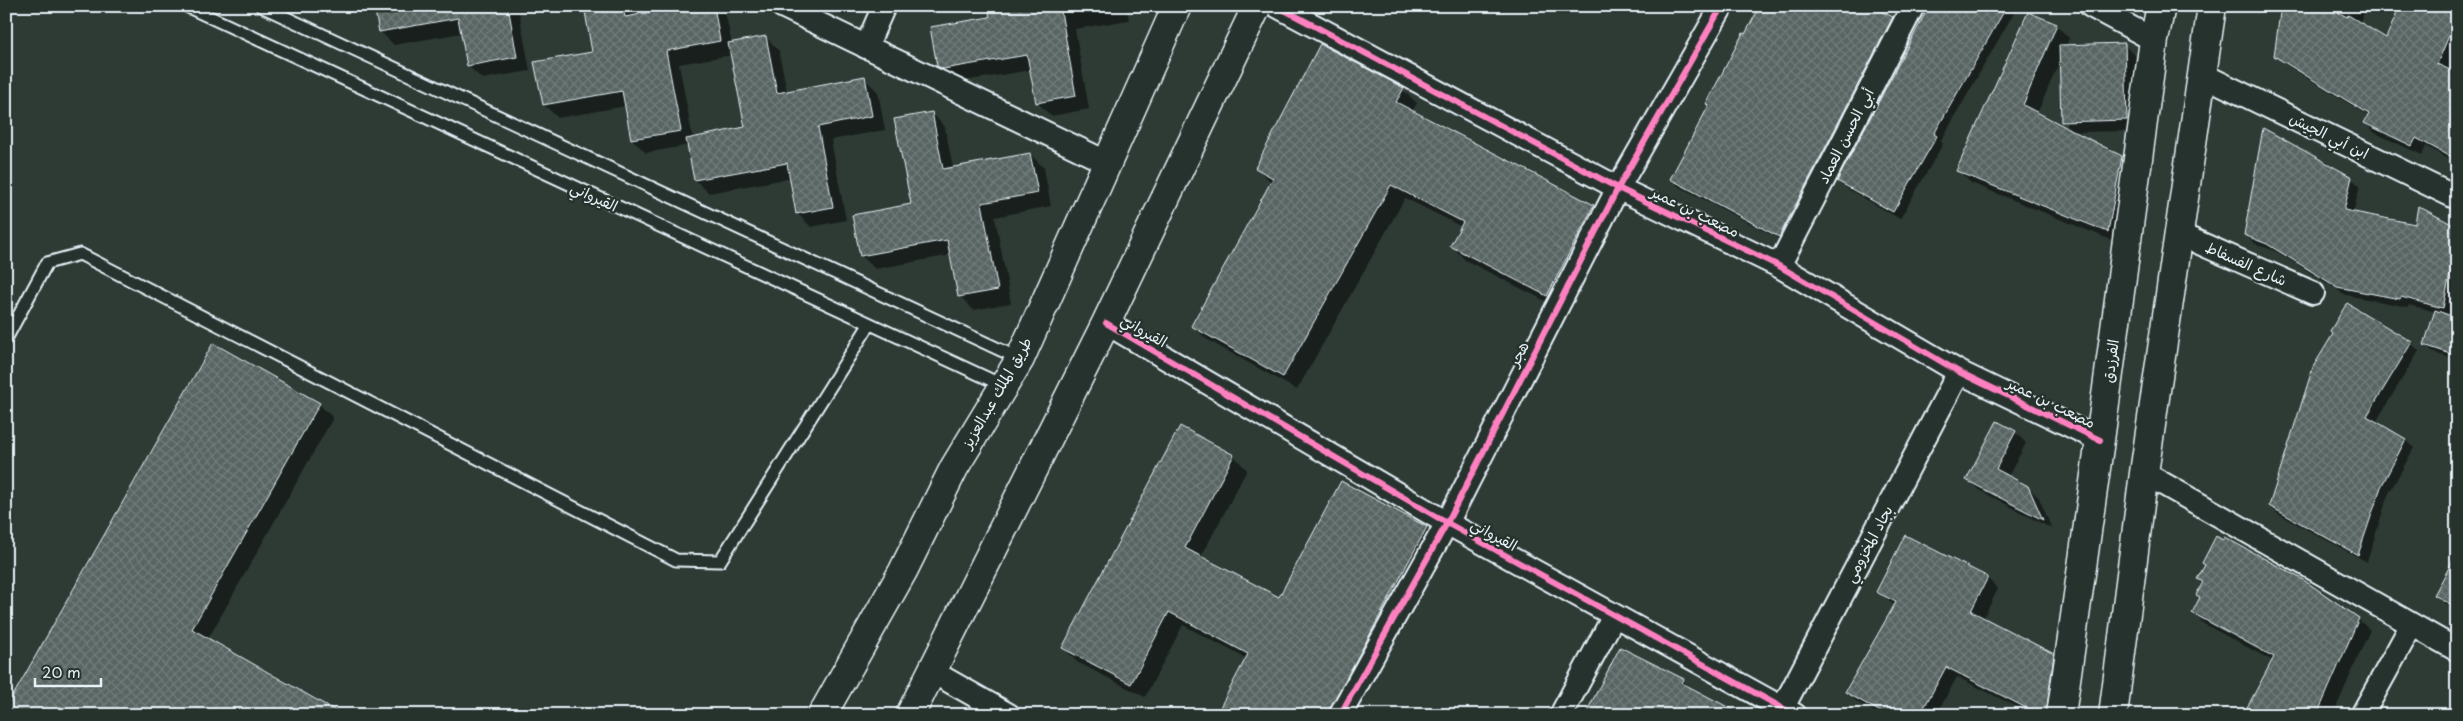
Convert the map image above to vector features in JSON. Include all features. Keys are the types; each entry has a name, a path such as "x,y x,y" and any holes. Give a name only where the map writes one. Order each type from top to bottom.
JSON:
{"main road":[{"name":"طريق الملك عبدالعزيز","path":"822,715 903,571 954,468 1020,358 1177,6"},
{"path":"910,715 1106,323 1257,6"},
{"name":"الفرزدق","path":"2060,715 2100,440 2154,40 2161,6"},
{"path":"2113,715 2144,472 2212,6"}],"street":[{"path":"782,6 1108,163"},
{"path":"866,47 884,6"},
{"name":"مصعب بن عمير","path":"1277,6 1618,188 1779,266 1959,372 2100,440"},
{"name":"هجر","path":"1340,715 1448,523 1618,188 1722,6"},
{"name":"أبي الحسن العماد","path":"1779,266 1913,6"},
{"path":"2091,6 2154,40"},
{"name":"ابن أبي الجيش","path":"2201,74 2457,198"},
{"name":"شارع الفسفاط","path":"2179,234 2313,293"},
{"name":"القيرواني","path":"1106,323 1448,523 1786,712"},
{"name":"بجاد المخزومي","path":"1786,712 1959,372"},
{"path":"2144,472 2411,626 2457,650"},
{"path":"1560,715 1614,616"},
{"path":"2362,715 2411,626"},
{"path":"933,672 1009,715"}],"lane":[{"name":"القيرواني","path":"186,6 869,325 1004,386"},
{"path":"261,6 1020,358"},
{"path":"6,339 47,263 80,254 676,560 720,561 869,325"}],"building":[{"path":"374,6 508,6 517,57 467,66 458,18 379,32"},
{"path":"584,6 623,6 625,17 684,6 714,6 720,41 666,51 681,131 631,139 622,91 543,105 534,62 592,52"},
{"path":"988,6 1060,6 1076,96 1036,103 1027,55 943,69 937,66 930,27 990,17"},
{"path":"1760,6 1871,6 1893,17 1779,237 1670,179 1709,105 1706,104 1743,33 1745,34"},
{"path":"1929,6 2007,6 1934,134 1937,136 1893,212 1837,181"},
{"path":"2281,6 2326,6 2347,17 2348,15 2386,38 2400,6 2446,6 2457,11 2457,17 2437,64 2457,73 2457,160 2416,138 2412,146 2364,123 2369,114 2274,56"},
{"path":"2028,12 2057,24 2023,105 2122,156 2108,232 1956,171"},
{"path":"766,36 777,93 865,76 872,116 818,127 833,207 796,214 787,163 694,180 686,139 745,127 728,43"},
{"path":"2125,43 2127,120 2061,122 2059,45"},
{"path":"1320,44 1404,88 1396,102 1594,205 1547,296 1450,246 1463,222 1391,185 1283,377 1191,326 1273,178 1255,168"},
{"path":"932,112 943,169 1030,153 1038,193 982,203 998,290 958,297 947,240 860,256 852,215 911,204 894,119"},
{"path":"2263,128 2352,177 2344,210 2415,224 2418,206 2457,227 2457,241 2443,308 2401,297 2400,299 2337,287 2267,244 2244,235"},
{"path":"2347,303 2412,342 2367,416 2406,439 2381,487 2358,555 2269,506 2313,367 2333,334 2330,331"},
{"path":"2435,310 2457,318 2457,356 2424,345"},
{"path":"213,343 320,403 192,629 343,715 6,715 6,708"},
{"path":"1997,421 2016,431 1996,469 2028,486 2043,520 1966,480"},
{"path":"1180,426 1234,455 1185,548 1279,597 1341,481 1427,527 1327,715 1216,715 1248,654 1169,612 1131,684 1062,648"},
{"path":"1905,535 1988,577 1971,611 2054,654 2046,715 2040,715 1946,667 1920,715 1886,715 1845,692 1896,602 1876,592"},
{"path":"2216,536 2223,540 2224,537 2302,579 2359,618 2317,715 2243,715 2274,657 2192,613 2200,597 2196,595 2203,582 2197,579 2205,565 2202,563"},
{"path":"2457,553 2457,608 2434,595"},
{"path":"1620,647 1684,679 1682,683 1743,715 1585,715"}],"cycle path":[{"path":"1277,6 1618,188 1779,266 1959,372 2100,440"},
{"path":"1340,715 1447,523 1618,188 1722,6"},
{"path":"1106,323 1447,523 1795,715"}]}
